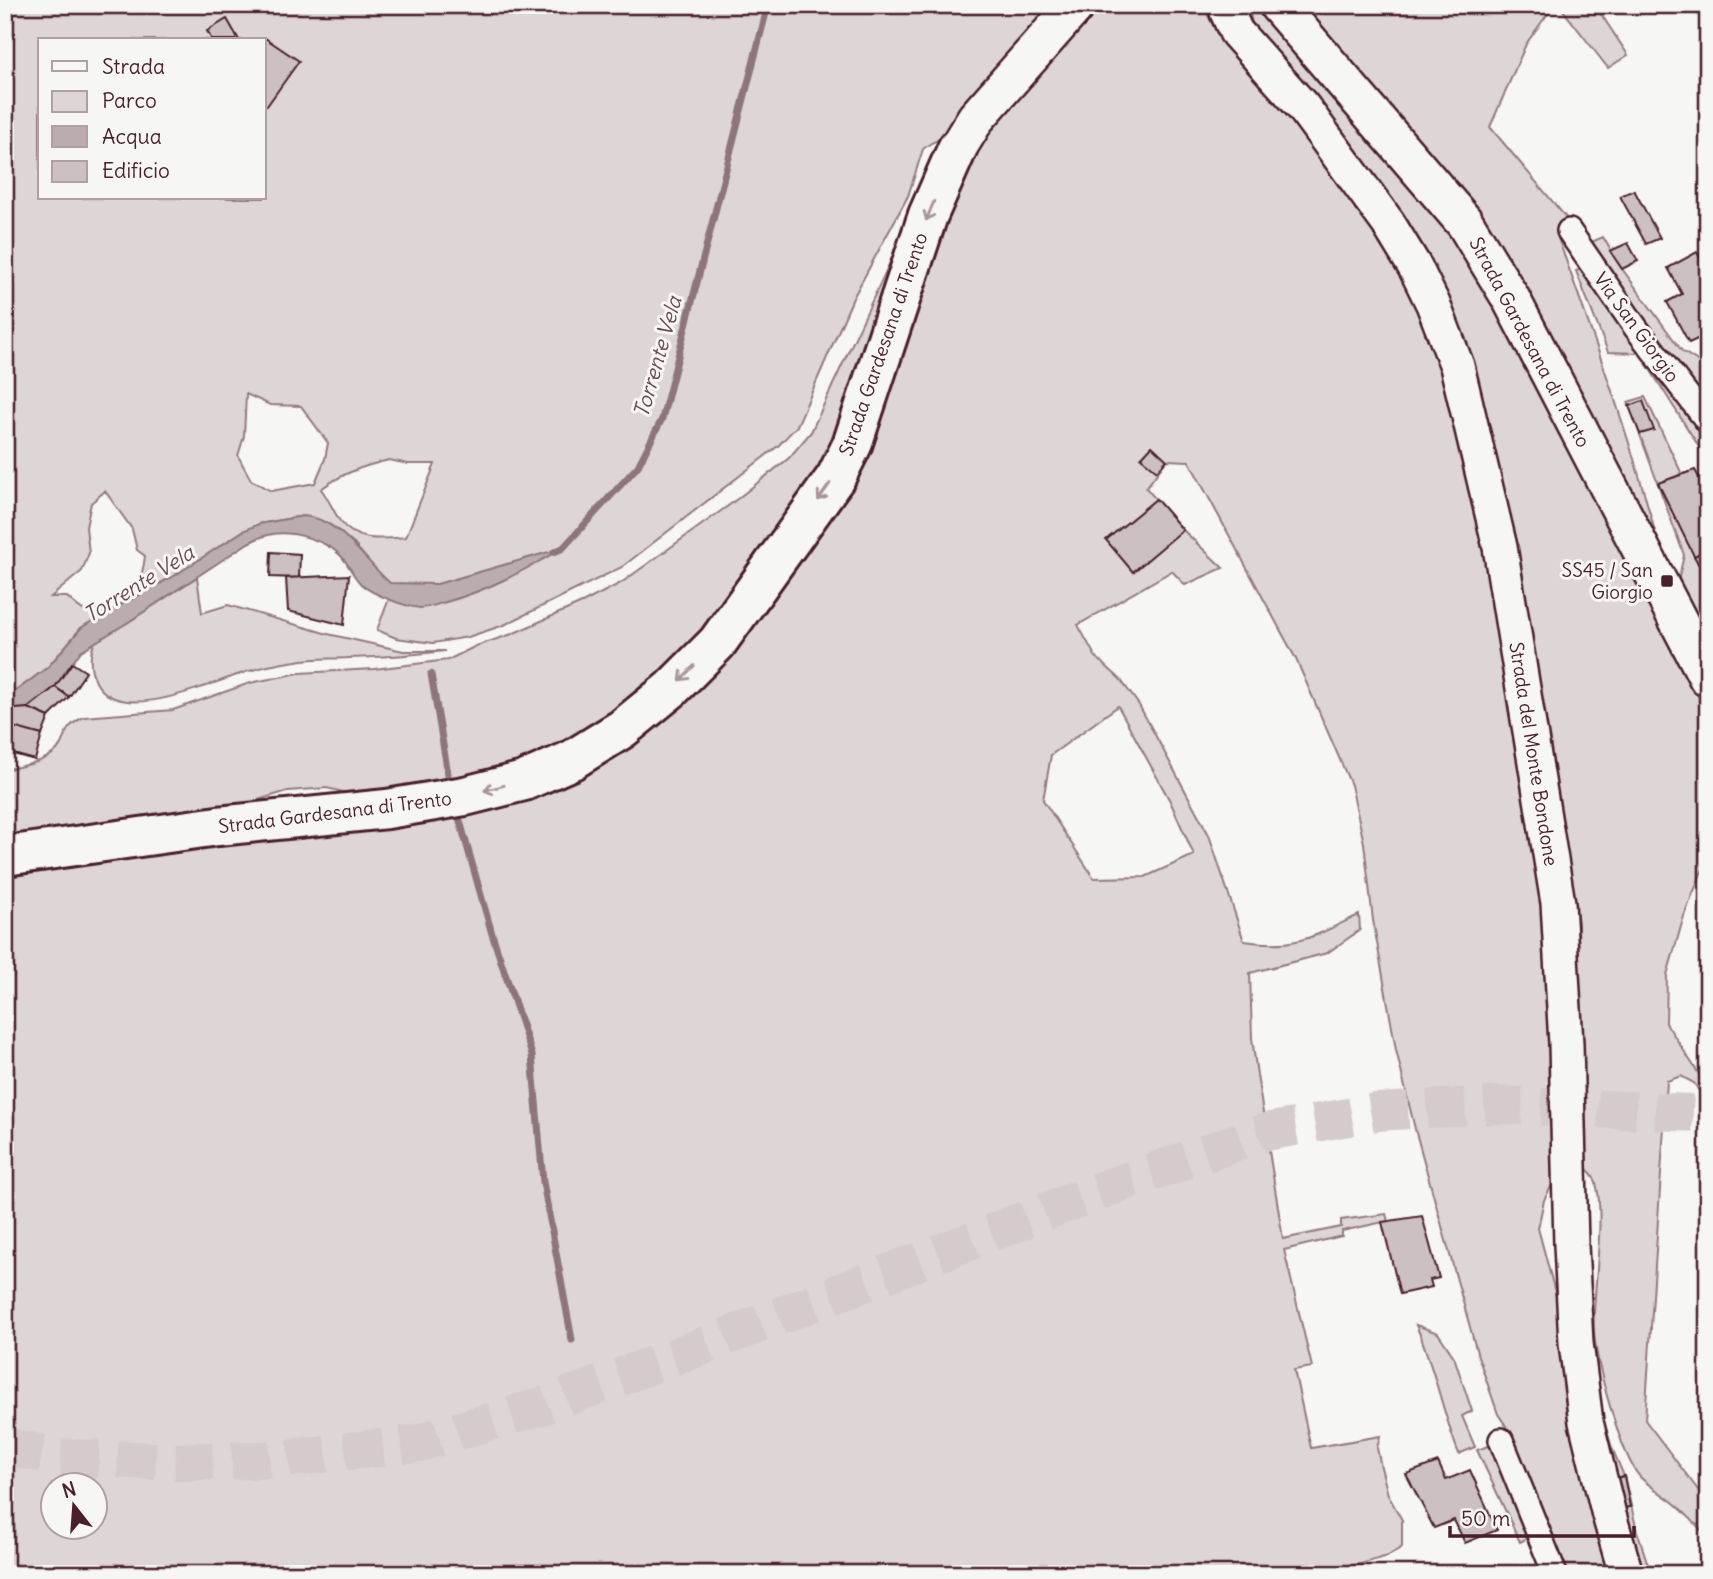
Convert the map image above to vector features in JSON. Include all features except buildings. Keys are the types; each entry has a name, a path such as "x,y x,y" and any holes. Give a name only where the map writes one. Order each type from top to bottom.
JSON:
{"highway":[{"name":"Strada Gardesana di Trento","path":"5,856 218,826 387,808 465,796 524,780 572,760 622,729 671,689 716,643 836,477 852,445 928,215 957,149"}],"main road":[{"name":"Strada Gardesana di Trento","path":"957,149 976,118 1076,5"},
{"name":"Strada Gardesana di Trento","path":"1278,5 1465,223 1487,257 1708,678"}],"street":[{"name":"Strada del Monte Bondone","path":"1226,5 1236,32 1303,107 1388,223 1416,269 1433,304 1457,366 1500,547 1558,903 1566,1044 1576,1343 1586,1422 1626,1574"},
{"name":"Via San Giorgio","path":"1569,231 1636,328 1708,422"},
{"path":"1501,1440 1555,1574"}],"green space":[{"path":"5,5 1056,5 953,133 923,149 908,196 853,298 797,426 778,446 622,567 504,625 468,637 433,643 396,638 377,630 389,599 398,596 354,544 335,529 303,516 259,524 115,608 136,586 145,556 137,550 132,529 105,491 91,503 86,527 89,553 82,571 51,597 67,597 90,613 108,612 81,628 48,667 5,699","holes":["246,394 270,405 301,406 328,443 315,483 271,491 251,480 238,456 244,436","389,460 408,464 435,464 406,537 370,538 354,533 340,521 321,489 345,474"]},
{"path":"1091,5 1209,5 1208,16 1217,33 1283,103 1402,268 1445,372 1469,467 1511,684 1552,967 1553,1183 1544,1200 1538,1228 1560,1311 1615,1574 1560,1574 1541,1528 1510,1432 1498,1414 1478,1356 1415,1129 1396,1050 1373,920 1364,843 1351,785 1296,659 1189,461 1167,460 1146,488 1183,530 1223,568 1185,585 1172,571 1078,625 1095,656 1120,679 1139,705 1209,835 1244,941 1291,942 1316,935 1359,915 1360,930 1327,953 1250,973 1252,1038 1283,1239 1341,1227 1341,1220 1386,1214 1388,1221 1342,1231 1342,1236 1284,1250 1312,1367 1294,1370 1311,1448 1380,1436 1377,1448 1388,1495 1402,1520 1402,1547 1388,1556 1326,1574 5,1574 5,870 514,795 761,610 978,132","holes":["1118,706 1170,801 1194,855 1145,877 1094,878 1043,800 1051,755"]},
{"path":"1308,5 1554,5 1526,44 1490,127 1574,227 1558,238 1627,437 1662,559 1321,31"},
{"path":"1559,5 1595,5 1628,55 1608,68"},
{"path":"1255,10 1264,13 1459,236 1688,675 1708,703 1708,879 1702,871 1684,916 1667,975 1666,1023 1708,1088 1708,1105 1694,1083 1681,1076 1667,1081 1645,1420 1708,1503 1708,1537 1678,1507 1640,1477 1617,1429 1604,1385 1594,1331 1599,1202 1591,1173 1583,1167 1578,922 1546,727 1394,211 1336,123 1252,23 1250,14"},
{"path":"919,200 828,462 683,657 645,692 567,743 500,773 355,795 327,788 288,791 258,800 246,810 5,840 5,770 52,754 61,745 71,725 84,717 173,710 250,683 299,673 374,669 448,660 584,602 621,583 789,458 811,432"},
{"path":"1603,237 1620,266 1682,351 1702,364 1708,374 1708,408 1587,244"},
{"path":"1587,267 1640,353 1608,352 1576,271"},
{"path":"1646,363 1657,366 1708,432 1708,461"},
{"path":"1645,397 1682,474 1658,483 1708,582 1708,651 1676,590 1684,555 1628,402"},
{"path":"197,577 202,613 228,605 328,634 403,651 445,651 288,662 249,671 161,699 122,700 107,694 96,682 92,672 91,656 95,641"},
{"path":"1416,1325 1438,1333 1454,1357 1472,1411 1462,1416 1475,1447 1459,1454 1428,1356"},
{"path":"1594,1389 1612,1448 1624,1476 1651,1574 1634,1574"},
{"path":"1494,1444 1535,1534 1520,1542 1477,1450"}],"water":[{"path":"303,516 329,524 340,532 390,583 437,584 563,548 492,585 462,597 420,608 372,592 358,580 342,557 317,541 299,535 266,535 248,543 81,651 55,687 28,708 5,710 5,699 48,667 81,628 174,576 243,531 259,524"}],"waterway":[{"name":"Torrente Vela","path":"554,552 563,548 638,466 662,419 768,5"},
{"path":"431,674 448,774"},
{"path":"460,821 492,934 532,1055 543,1182 572,1340"}],"tunnel":[{"path":"5,1446 58,1457 176,1462 284,1459 419,1443 542,1406 1093,1193 1266,1132 1376,1112 1496,1105 1696,1113 1708,1116"}],"place":[{"name":"SS45 / San Giorgio","path":"1667,581"}]}
